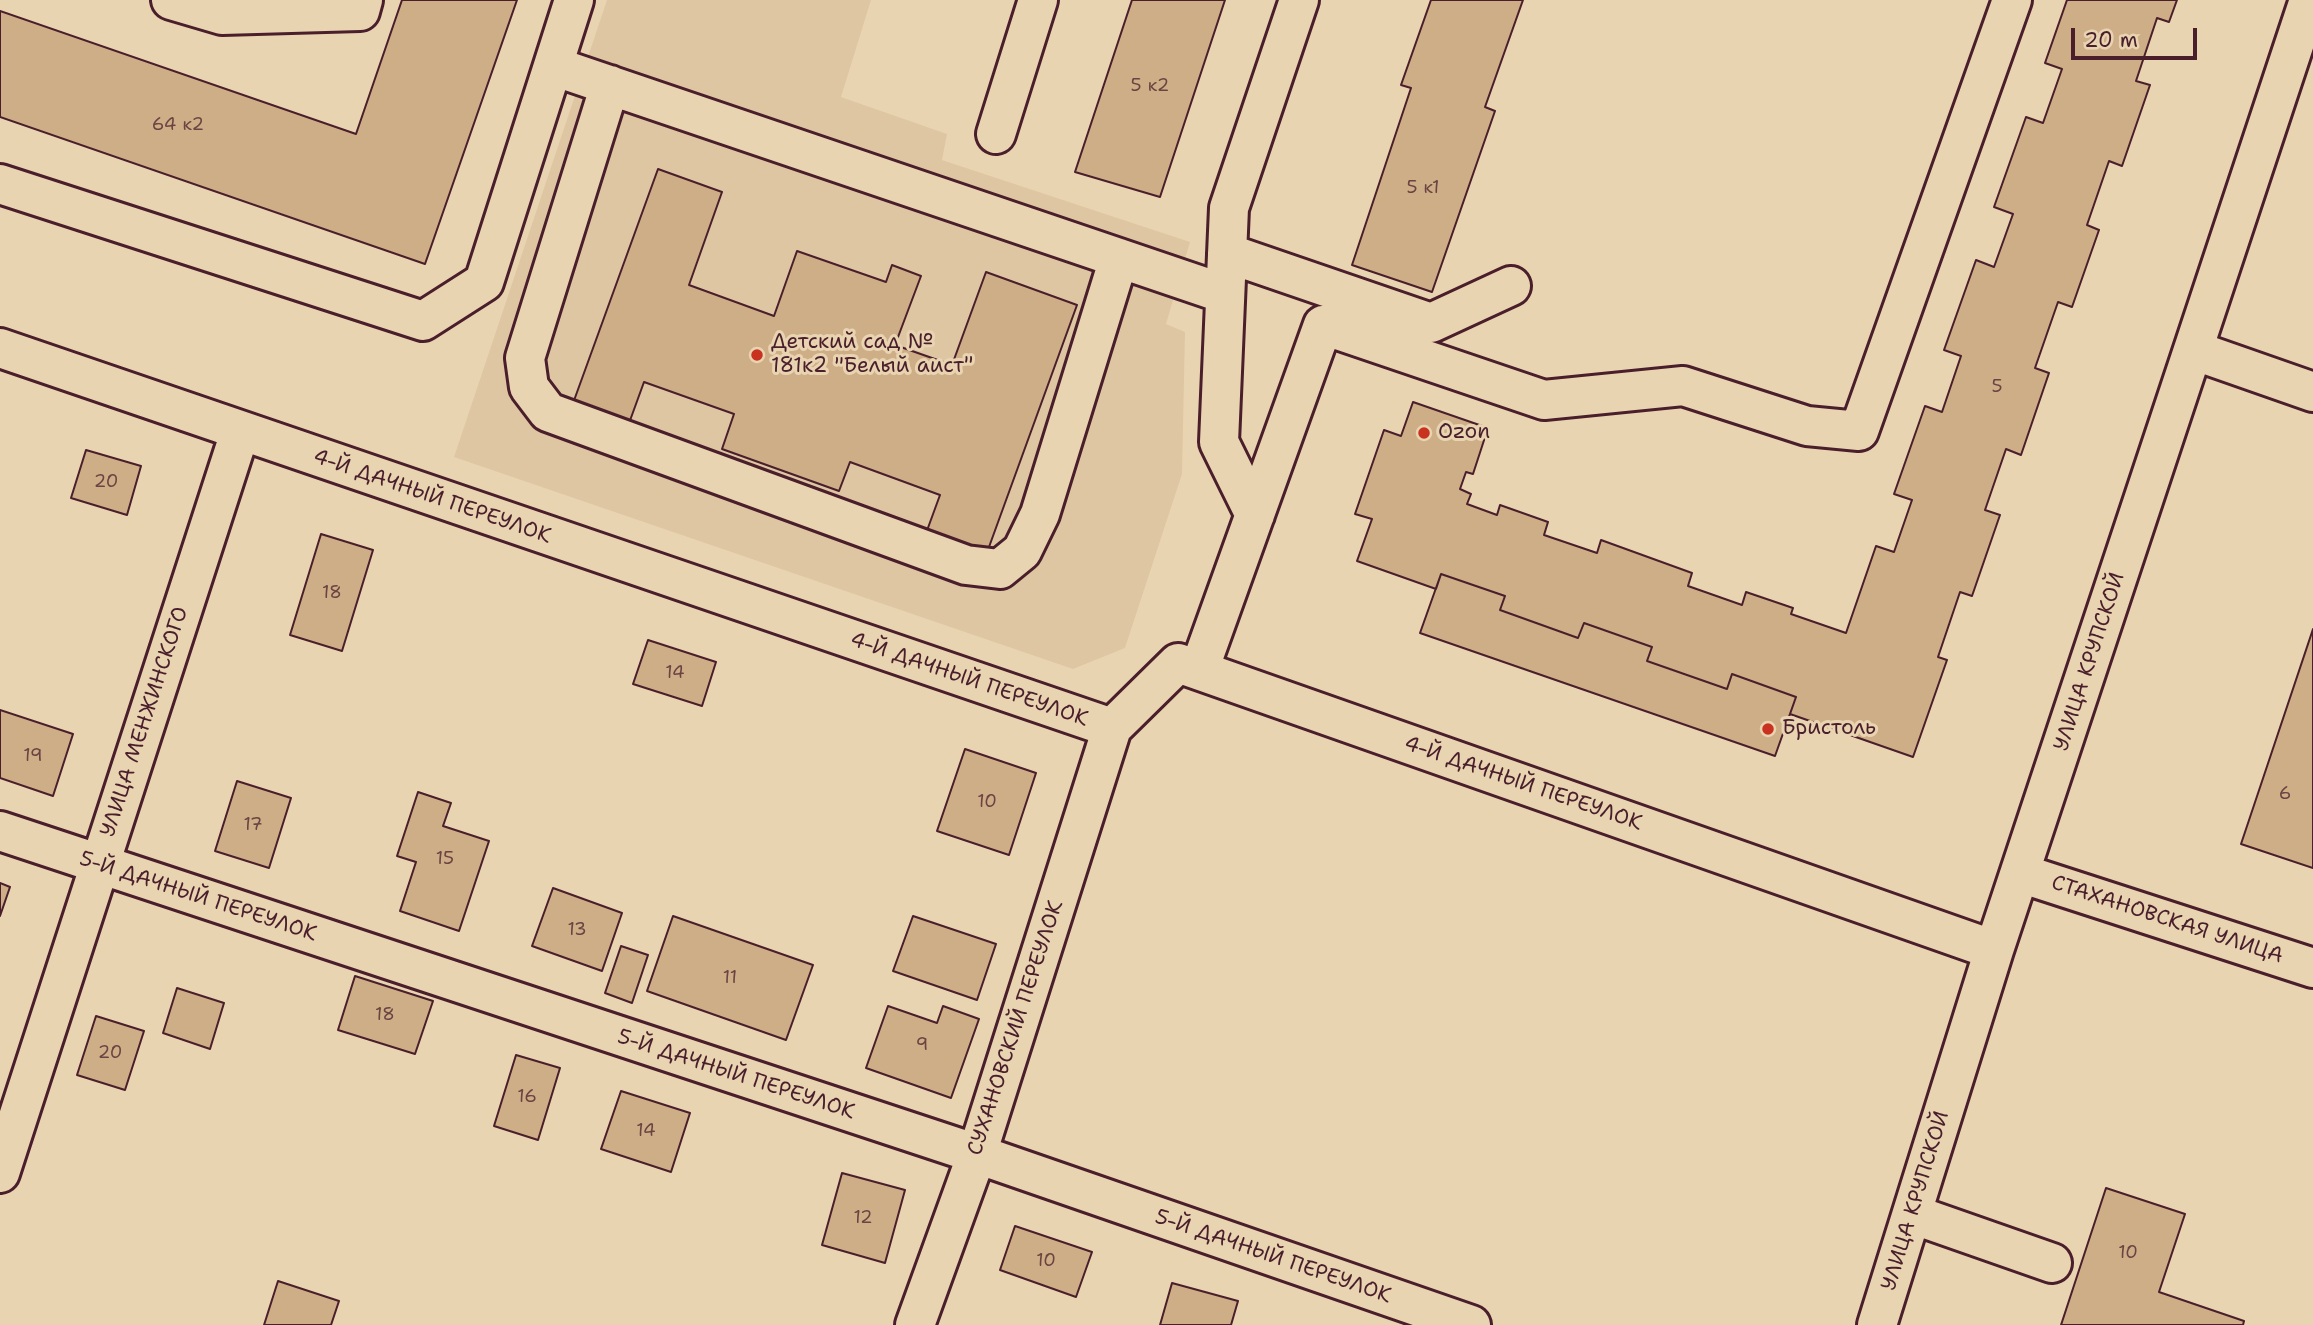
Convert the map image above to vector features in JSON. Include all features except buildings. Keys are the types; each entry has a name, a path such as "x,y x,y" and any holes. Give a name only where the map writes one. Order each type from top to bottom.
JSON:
{"street":[{"path":"171,0 222,15 360,10 363,0"},
{"path":"0,184 423,321 484,282 574,0"},
{"path":"996,134 1038,0"},
{"path":"1255,515 1219,442 1229,208 1299,0"},
{"path":"1199,670 1323,325 1544,400 1683,386 1807,426 1859,430 2012,0"},
{"name":"УЛИЦА КРУПСКОЙ","path":"1877,1325 1994,950 2309,0"},
{"path":"553,66 1225,294"},
{"path":"610,85 525,358 529,387 548,412 966,565 1000,569 1022,551 1040,514 1119,258"},
{"path":"1227,253 1431,323 1511,286"},
{"name":"4-Й ДАЧНЫЙ ПЕРЕУЛОК","path":"0,348 1112,728 1178,663 1994,950"},
{"path":"2193,350 2313,392"},
{"name":"УЛИЦА МЕНЖИНСКОГО","path":"0,1173 240,432"},
{"name":"СУХАНОВСКИЙ ПЕРЕУЛОК","path":"915,1325 976,1154 1112,728"},
{"name":"5-Й ДАЧНЫЙ ПЕРЕУЛОК","path":"0,831 976,1154 1471,1325"},
{"name":"СТАХАНОВСКАЯ УЛИЦА","path":"2020,873 2313,968"},
{"path":"1912,1214 2052,1264"}],"shaded area":[{"path":"607,0 871,0 841,97 947,134 942,160 1190,242 1166,324 1185,332 1182,474 1125,648 1073,669 454,457"}],"place":[{"name":"Детский сад № 181к2 \"Белый аист\"","path":"757,355"},
{"name":"Ozon","path":"1424,433"},
{"name":"Бристоль","path":"1768,729"}]}
